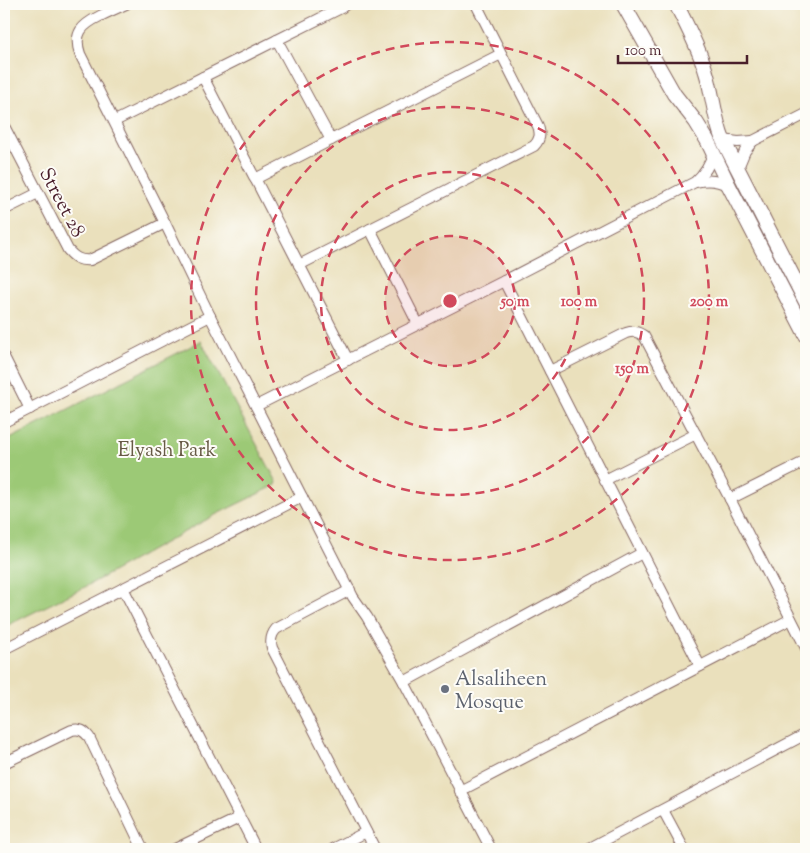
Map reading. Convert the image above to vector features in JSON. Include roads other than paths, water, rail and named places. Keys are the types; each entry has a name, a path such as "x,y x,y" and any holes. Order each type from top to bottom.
{"main road":[{"path":"622,4 674,94 700,128 806,335"},
{"path":"676,4 702,60 723,140 806,302"}],"street":[{"path":"126,4 90,21 82,27 78,35 77,45 80,54 115,121 210,316 350,590 404,682 491,849"},
{"path":"115,121 342,8 346,4"},
{"path":"299,265 534,146 538,142 540,131 538,126 476,4"},
{"path":"277,40 331,140"},
{"path":"256,179 501,54"},
{"path":"203,77 348,360"},
{"path":"723,140 753,141 806,114"},
{"name":"Street 28","path":"4,126 68,250 78,259 90,260 165,223"},
{"path":"738,170 744,152 753,141"},
{"path":"256,406 695,182 707,169 713,153"},
{"path":"695,182 713,180 729,186"},
{"path":"4,210 38,193"},
{"path":"370,229 418,324"},
{"path":"504,281 700,666"},
{"path":"4,422 210,316"},
{"path":"550,371 626,333 632,331 644,336 806,648"},
{"path":"4,357 30,409"},
{"path":"606,480 696,434"},
{"path":"730,499 806,461"},
{"path":"4,648 302,497"},
{"path":"404,682 642,552"},
{"path":"123,588 238,818 256,849"},
{"path":"350,590 276,629 271,643 375,849"},
{"path":"460,791 791,619"},
{"path":"4,763 72,730 82,730 89,737 143,849"},
{"path":"588,849 806,734"},
{"path":"663,810 684,849"},
{"path":"174,849 238,818"},
{"path":"333,849 366,832"}],"place":[{"name":"Alsaliheen Mosque","path":"445,689"}],"park label":[{"name":"Elyash Park","path":"167,449"}]}
